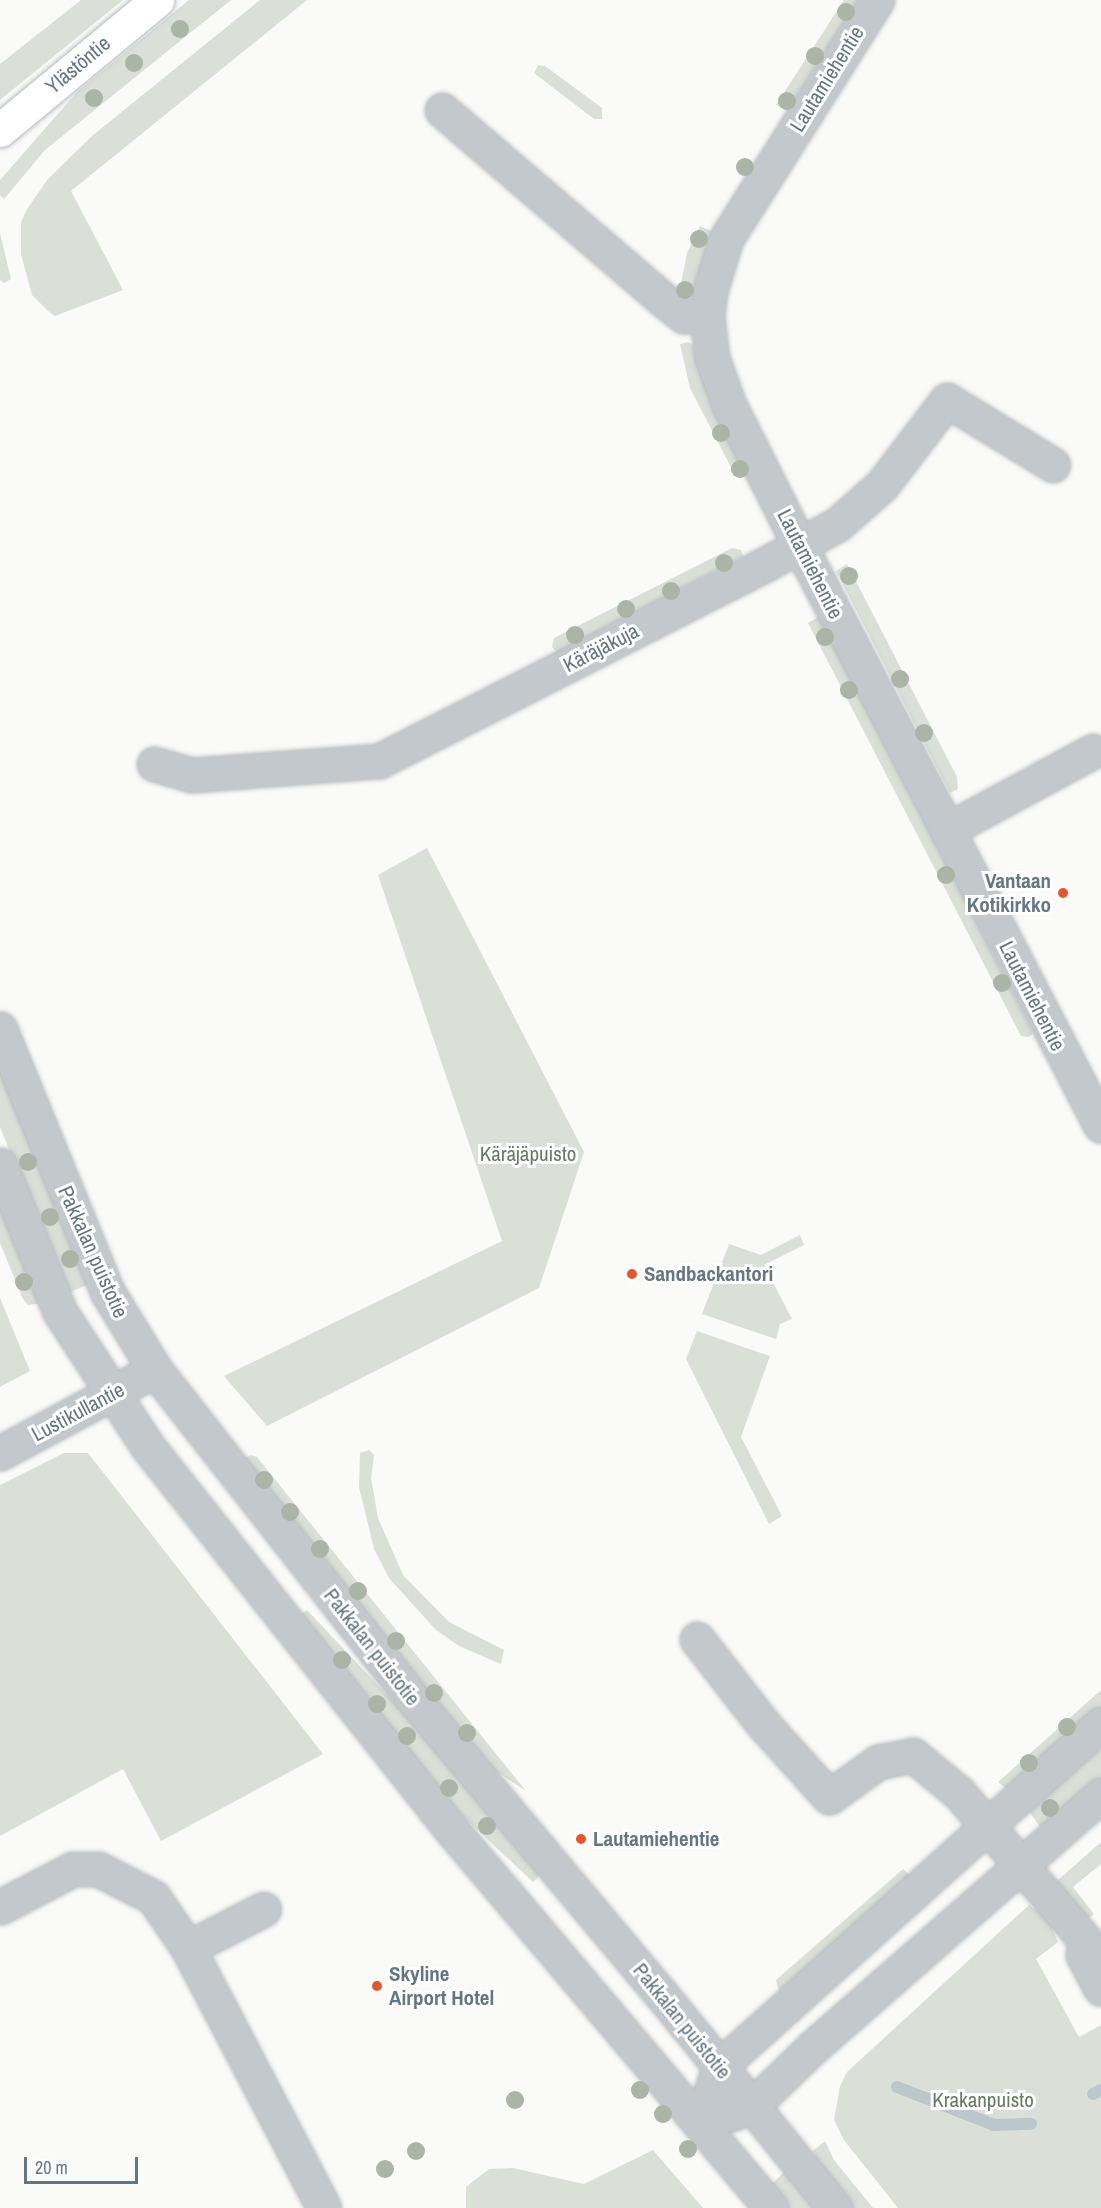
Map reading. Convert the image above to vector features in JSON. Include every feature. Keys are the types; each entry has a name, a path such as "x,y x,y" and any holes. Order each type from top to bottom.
{"main road":[{"name":"Ylästöntie","path":"0,130 157,0"}],"street":[{"name":"Lautamiehentie","path":"877,0 726,238 714,267 707,316 712,358 729,405 800,546 1101,1126"},
{"path":"442,110 666,303 684,316 707,316"},
{"name":"Käräjäkuja","path":"154,764 192,775 379,761 800,546 838,524 882,485 947,400 1053,465"},
{"path":"947,830 1093,751"},
{"name":"Pakkalan puistotie","path":"0,1029 108,1293 154,1370 415,1701 836,2208"},
{"path":"0,1165 60,1312 110,1395 450,1828 771,2208"},
{"name":"Lustikullantie","path":"0,1453 154,1370"},
{"path":"697,1639 764,1725 829,1797 878,1762 913,1755 959,1793 1020,1865 1093,1934 1083,1955 1101,1989"},
{"path":"701,2123 719,2067 1101,1724"},
{"path":"701,2123 751,2107 1101,1795"},
{"path":"0,1907 73,1869 98,1869 153,1897 188,1948 324,2208"},
{"path":"188,1948 264,1909"}],"green space":[{"path":"81,0 123,0 0,100 0,64"},
{"path":"189,0 231,0 45,150 4,199 0,195 0,180 77,92"},
{"path":"260,0 307,0 71,191 123,290 55,316 32,295 21,254 21,222 27,209 48,179 92,136"},
{"path":"844,0 858,0 787,111 776,105"},
{"path":"538,65 545,66 602,108 602,119 594,119 534,73"},
{"path":"700,226 711,231 694,296 679,294 687,253"},
{"path":"0,233 11,279 4,283 0,280"},
{"path":"688,342 693,345 713,409 749,476 736,477 690,388 680,344"},
{"path":"732,548 741,550 743,556 558,653 552,647 554,638"},
{"path":"847,564 957,777 958,789 950,793 836,571"},
{"path":"821,615 1033,1034 1028,1037 1021,1036 808,623"},
{"name":"Käräjäpuisto","path":"427,848 584,1152 539,1288 267,1426 224,1376 502,1241 378,875"},
{"path":"0,1064 87,1285 68,1293 0,1127"},
{"path":"0,1200 42,1303 28,1305 23,1299 0,1243"},
{"path":"800,1235 804,1245 764,1265 792,1319 780,1324 776,1339 702,1314 729,1244 761,1255"},
{"path":"0,1298 30,1371 0,1387"},
{"path":"697,1331 770,1356 741,1437 782,1516 769,1524 686,1359"},
{"path":"369,1450 374,1455 371,1478 378,1518 403,1575 449,1622 504,1650 501,1664 459,1646 436,1630 389,1578 374,1549 359,1487 360,1453"},
{"path":"64,1453 88,1453 323,1754 161,1841 123,1769 0,1836 0,1485"},
{"path":"251,1455 257,1457 526,1791 483,1763 240,1461"},
{"path":"307,1610 419,1729 540,1875 533,1882 453,1807 297,1617"},
{"path":"1101,1690 1101,1711 1010,1792 998,1782"},
{"path":"1101,1747 1101,1780 1043,1831 1029,1811"},
{"path":"1101,1842 1101,1864 1073,1887 1094,1914 1085,1921 1059,1893 1057,1881"},
{"path":"903,1869 911,1876 779,1991 776,1980"},
{"name":"Krakanpuisto","path":"1029,1905 1048,1919 1058,1942 1036,1959 1079,2037 1101,2025 1101,2208 898,2208 844,2140 834,2120 840,2086 847,2072"},
{"path":"825,2141 834,2160 873,2208 853,2208 821,2171 813,2151"},
{"path":"653,2150 703,2208 466,2208 466,2187 489,2169 513,2168 584,2184"},
{"path":"786,2170 817,2208 785,2208 771,2185"}],"waterway":[{"path":"897,2087 994,2125 1031,2124"},
{"path":"1093,2094 1101,2090"}],"place":[{"name":"Vantaan Kotikirkko","path":"1063,893"},
{"name":"Sandbackantori","path":"632,1274"},
{"name":"Lautamiehentie","path":"581,1839"},
{"name":"Skyline Airport Hotel","path":"377,1986"}]}
